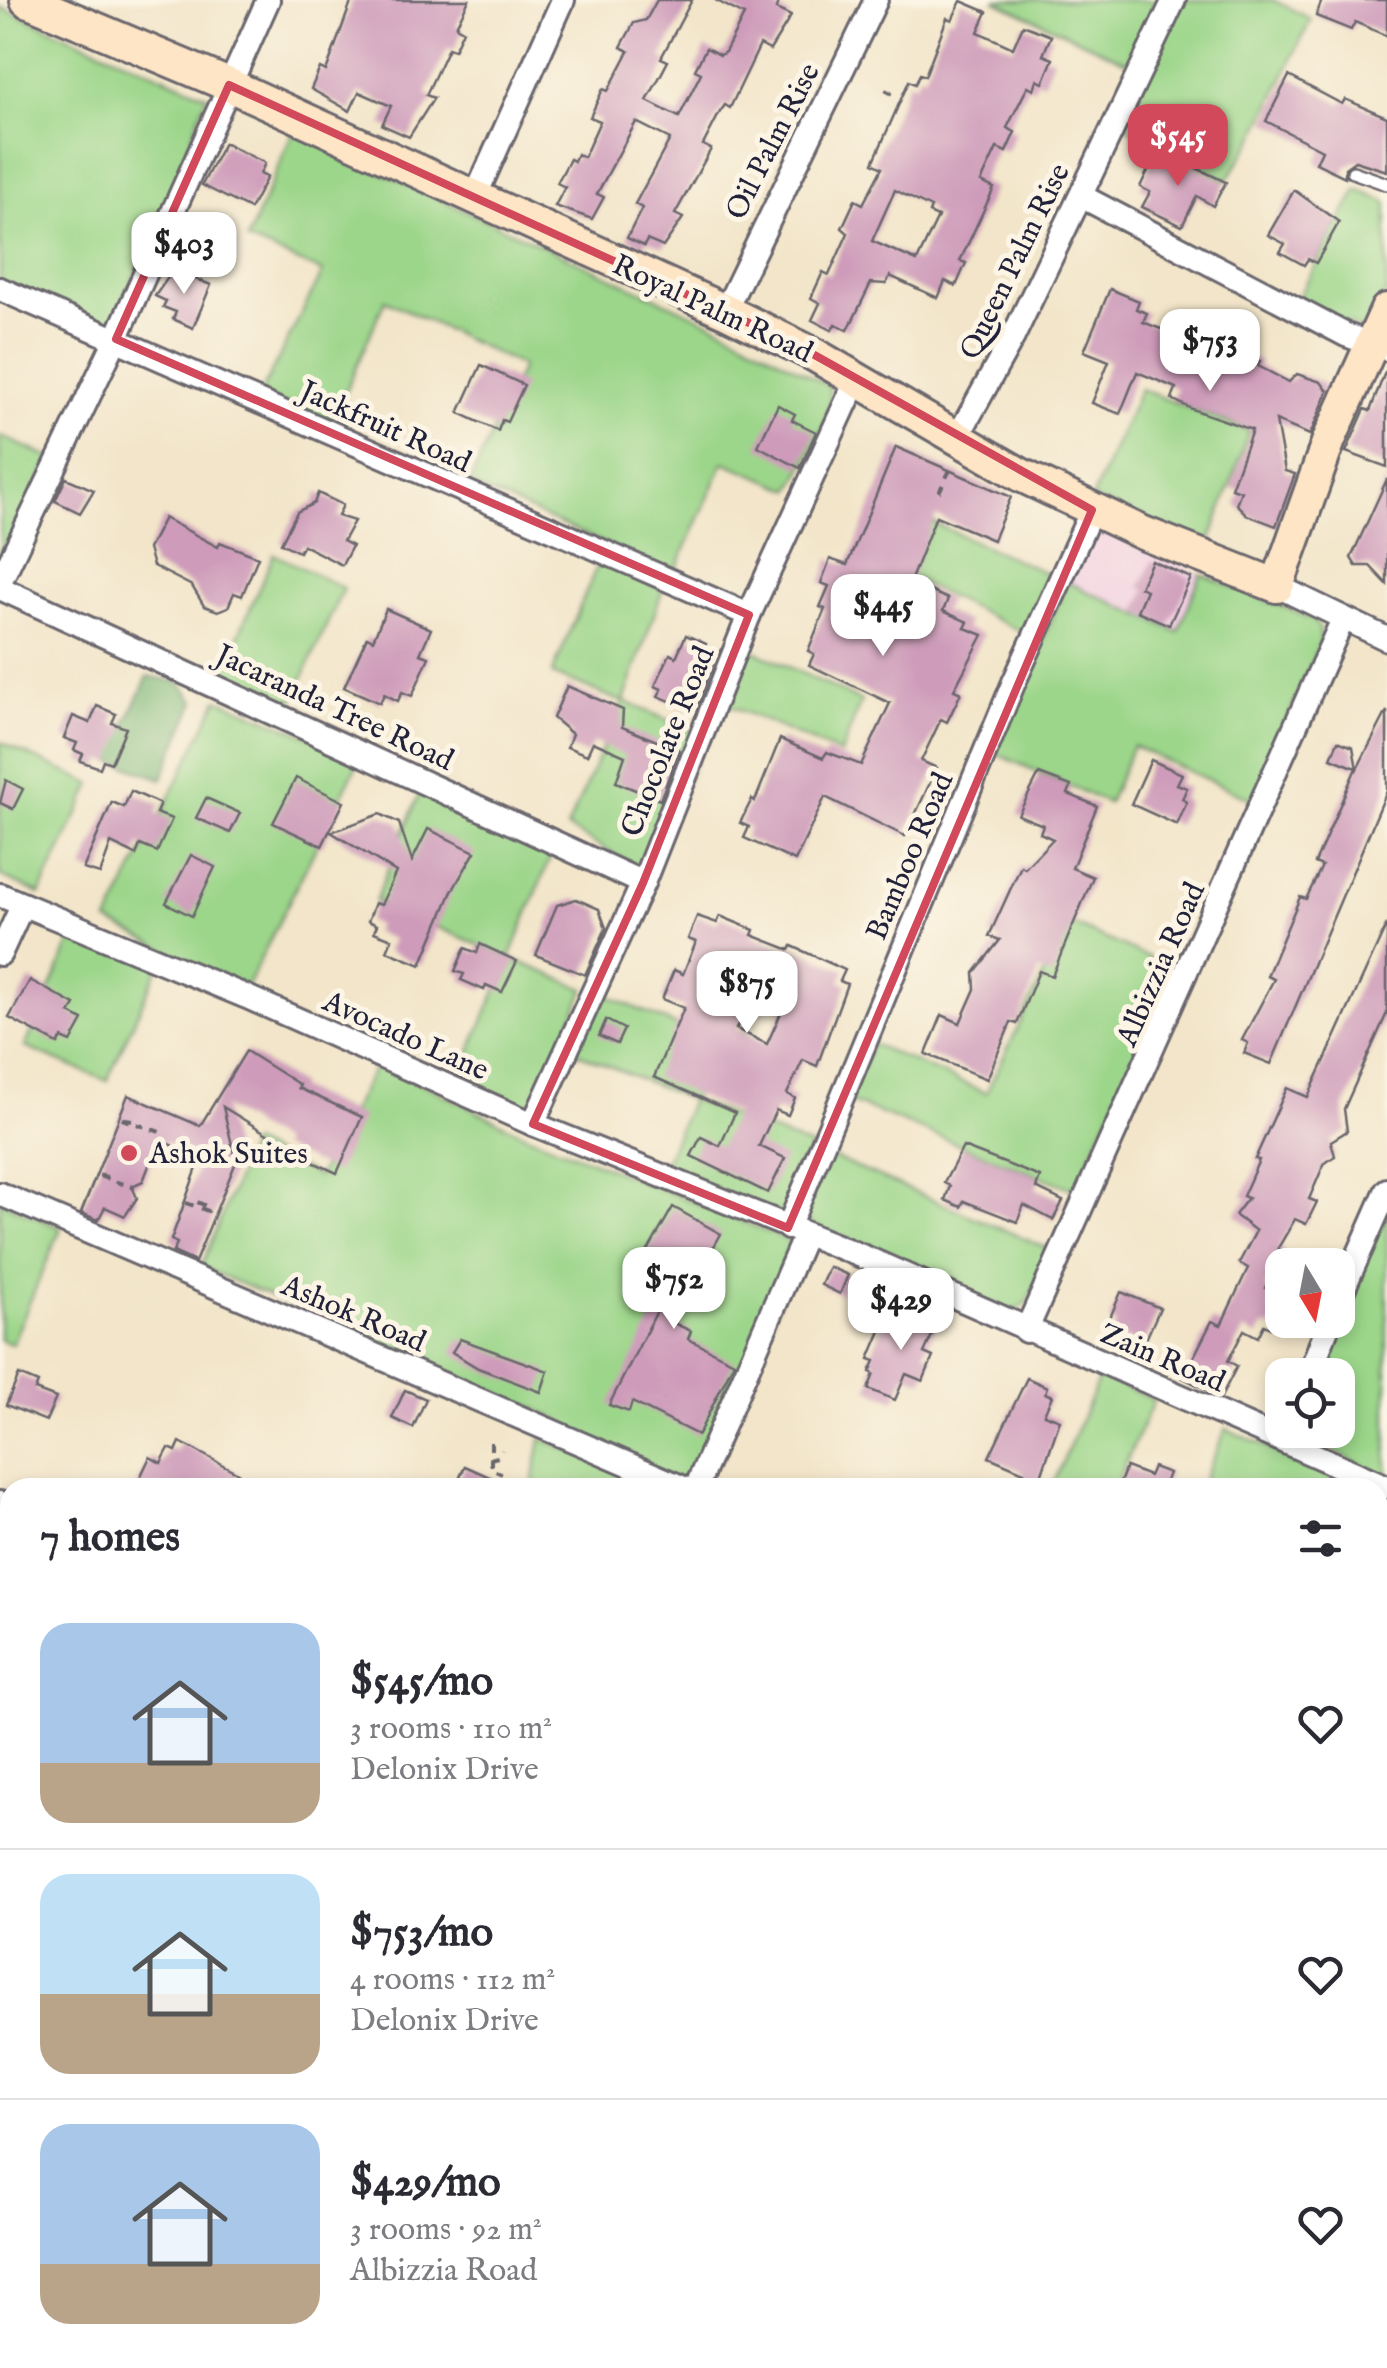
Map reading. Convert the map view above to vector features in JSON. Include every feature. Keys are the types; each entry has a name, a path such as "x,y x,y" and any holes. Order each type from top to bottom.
{"street":[{"name":"Royal Palm Road","path":"28,0 229,86 725,311 1092,510 1276,586 1387,639"},
{"path":"0,585 116,339 268,0"},
{"path":"475,197 564,0"},
{"name":"Oil Palm Rise","path":"725,311 876,0"},
{"name":"Queen Palm Rise","path":"957,438 1013,336 1081,196 1121,102 1174,0"},
{"path":"1081,196 1346,335 1378,346"},
{"name":"Jackfruit Road","path":"0,289 749,615"},
{"path":"1276,586 1378,346 1387,310"},
{"name":"Chocolate Road","path":"533,1124 643,883 749,615 857,380"},
{"name":"Bamboo Road","path":"700,1478 1014,682 1092,510"},
{"name":"Jacaranda Tree Road","path":"0,585 643,883"},
{"name":"Albizzia Road","path":"1026,1331 1343,619"},
{"name":"Avocado Lane","path":"0,895 247,997 533,1124 796,1231"},
{"path":"0,954 22,906"},
{"path":"1355,1262 1387,1190"},
{"name":"Ashok Road","path":"0,1194 661,1478"},
{"name":"Zain Road","path":"796,1231 1026,1331 1265,1427"},
{"name":"Zain Road","path":"1310,1448 1371,1478"}],"lane":[{"path":"1353,172 1387,184"}],"path":[{"path":"885,90 896,96"},
{"path":"132,1120 119,1118 163,1133"},
{"path":"205,1159 226,1153 224,1149 212,1152"},
{"path":"107,1176 96,1175 135,1188"},
{"path":"186,1203 208,1211 209,1207 197,1202"},
{"path":"491,1442 492,1468 502,1474"},
{"path":"490,1459 498,1458 502,1450"}],"highlighted area":[{"path":"229,85 793,343 1092,510 788,1228 533,1124 643,883 749,615 116,339"}],"shaded area":[{"path":"1094,525 1201,574 1178,632 1067,582"}],"green space":[{"path":"994,0 1164,0 1131,64"},
{"path":"1180,0 1273,0 1311,19 1255,137 1227,180 1123,126"},
{"path":"0,7 207,95 170,197 110,328 0,281"},
{"path":"293,132 725,329 829,386 824,426 791,490 724,462 674,574 469,484 522,366 385,300 331,425 260,394 323,272 247,240"},
{"path":"1357,190 1387,202 1387,292 1362,330 1295,303"},
{"path":"1140,389 1249,431 1209,545 1092,498"},
{"path":"0,436 51,458 0,561"},
{"path":"931,522 1055,577 1028,635 909,577"},
{"path":"274,554 343,588 289,709 219,680"},
{"path":"599,561 663,589 624,701 706,737 645,871 567,828 623,702 552,674"},
{"path":"1201,574 1313,619 1320,629 1320,642 1253,800 1133,746 1108,803 995,753 1067,582 1178,632"},
{"path":"747,647 861,701 841,754 719,701"},
{"path":"148,676 180,682 195,701 162,779 109,760"},
{"path":"218,699 361,757 246,988 108,922"},
{"path":"0,742 92,784 40,894 0,876"},
{"path":"423,785 555,846 510,958 375,901"},
{"path":"1069,923 1175,969 1075,1190 848,1101 872,1044 986,1093"},
{"path":"75,932 159,966 107,1081 25,1047"},
{"path":"510,958 585,989 535,1101 517,1106 457,1082"},
{"path":"599,992 716,1043 692,1100 812,1147 787,1209 772,1215 662,1169 691,1100 573,1051"},
{"path":"377,1062 522,1133 800,1245 758,1357 688,1478 666,1478 545,1413 201,1267 251,1143 318,1176"},
{"path":"829,1156 1054,1251 1026,1304 1012,1312 809,1223 804,1213"},
{"path":"0,1201 61,1228 12,1344 0,1340"},
{"path":"1387,1214 1387,1478 1328,1448 1355,1448 1355,1358 1328,1358 1335,1338 1355,1338 1355,1283"},
{"path":"1100,1376 1154,1400 1119,1478 1056,1478"},
{"path":"1226,1429 1338,1478 1204,1478"},
{"path":"541,1439 643,1478 534,1478"}],"building":[{"path":"352,0 469,0 456,26 463,30 454,50 448,48 426,95 434,98 409,137 382,125 391,106 359,92 350,111 311,89 320,68 326,71"},
{"path":"657,0 692,0 661,58 668,61 647,101 679,117 701,73 695,70 706,48 720,55 725,52 744,15 715,0 780,0 776,9 791,16 770,50 760,45 730,108 725,105 720,112 703,145 711,149 675,214 683,218 663,247 647,240 644,246 627,238 642,208 635,204 670,139 636,122 597,194 604,197 592,219 555,206 565,187 557,183 570,159 574,161 577,154 584,157 600,121 590,117 603,89 608,91 629,51 621,47 634,23 646,20"},
{"path":"1322,0 1387,0 1387,36 1355,22 1351,30 1316,16"},
{"path":"961,1 987,12 978,32 1013,48 1023,25 1051,36 1043,55 1053,59 1043,83 1037,80 1034,89 1028,86 1007,128 1015,132 1006,152 997,148 981,182 994,188 960,261 966,263 956,286 945,281 938,298 890,276 886,284 871,283 848,330 835,324 832,330 812,320 820,303 811,298 823,272 829,275 848,233 842,228 855,200 863,204 882,168 873,163 909,81 915,84 920,74 925,76 947,18 952,20","holes":["895,190 931,208 929,213 938,217 917,261 872,241"]},
{"path":"1289,76 1342,104 1345,99 1387,117 1387,171 1355,161 1345,168 1345,177 1316,163 1322,150 1266,121"},
{"path":"224,143 265,163 260,174 267,177 250,209 202,185"},
{"path":"1165,153 1226,182 1213,206 1197,196 1182,226 1142,207 1150,192 1140,187 1152,162 1159,165"},
{"path":"1294,190 1339,222 1316,263 1308,259 1304,265 1280,252 1285,244 1268,235"},
{"path":"173,270 211,285 193,328 173,319 176,312 163,307 166,301 155,296"},
{"path":"1110,289 1139,301 1136,309 1147,313 1143,322 1176,335 1179,328 1260,361 1258,366 1289,382 1297,374 1321,382 1328,391 1310,435 1276,421 1285,471 1295,474 1276,526 1247,515 1236,504 1241,491 1231,488 1252,430 1172,399 1176,388 1137,372 1120,414 1092,403 1109,361 1084,351"},
{"path":"481,365 524,385 507,422 502,420 498,431 459,413"},
{"path":"1385,372 1387,467 1346,452 1365,409 1370,411"},
{"path":"778,405 795,414 792,420 816,432 800,468 758,446"},
{"path":"896,447 1011,497 993,540 936,516 910,582 948,599 943,611 968,622 965,628 983,635 954,690 961,693 947,722 941,719 921,761 937,768 905,836 825,797 795,861 744,838 749,827 740,823 752,799 755,801 780,739 823,758 827,752 861,765 890,703 809,665 814,654 808,651 825,609 820,607 829,586 821,583 830,559 847,565"},
{"path":"66,478 94,490 80,513 55,501"},
{"path":"1387,479 1387,584 1370,566 1356,566 1351,558"},
{"path":"318,493 343,505 338,516 354,521 343,541 352,546 342,565 303,545 299,552 281,543 297,512 314,503"},
{"path":"164,518 218,547 220,542 258,557 242,596 234,593 228,607 218,611 204,606 192,586 153,566 148,549"},
{"path":"1152,561 1191,578 1169,625 1137,611 1146,590 1140,587"},
{"path":"386,609 431,629 420,654 429,657 412,696 402,692 398,701 384,694 380,703 344,687 367,637 373,640"},
{"path":"686,635 706,644 702,653 711,657 709,662 713,664 698,703 693,701 689,709 658,696 662,689 655,686 670,654 676,657"},
{"path":"567,686 623,710 622,727 679,750 660,800 616,782 625,756 593,742 587,755 567,747 572,734 553,718"},
{"path":"97,706 116,714 112,723 126,728 111,763 103,760 100,768 80,761 83,754 74,750 77,743 64,738 73,716 90,723"},
{"path":"1387,711 1387,791 1271,1064 1244,1053 1248,1043 1242,1040 1274,979 1267,976 1300,897 1306,899 1322,866 1315,863 1356,768 1331,758 1338,741 1353,747 1357,769"},
{"path":"1151,760 1182,774 1177,784 1187,788 1182,799 1187,802 1177,825 1131,804"},
{"path":"1039,774 1071,786 1068,794 1097,806 1072,868 1093,877 1052,976 1039,971 1017,1024 1011,1022 987,1079 926,1054 942,1015 960,1023 975,989 974,973 1000,940 989,936 1021,866 1025,868 1053,839 1040,833 1043,825 1018,815"},
{"path":"296,778 344,802 322,846 273,823"},
{"path":"6,780 23,789 13,809 0,803"},
{"path":"131,791 160,804 156,813 172,819 157,852 140,845 136,855 111,843 100,874 83,869 112,802 124,807"},
{"path":"206,798 240,813 230,833 196,818"},
{"path":"380,814 399,823 412,861 428,829 475,852 452,891 421,965 387,951 392,939 374,932 377,925 368,921 375,903 381,905 396,872 331,832"},
{"path":"191,855 215,867 192,916 166,903"},
{"path":"576,899 599,909 606,928 585,975 536,955 557,905"},
{"path":"697,916 717,923 720,916 754,930 752,935 790,950 792,946 845,970 840,981 847,984 817,1066 803,1060 787,1094 795,1098 788,1115 776,1110 759,1146 785,1158 768,1193 691,1156 701,1137 720,1146 735,1113 654,1077 684,1008 662,999 674,970 683,974 696,942 688,939","holes":["756,983 788,997 767,1044 736,1029"]},
{"path":"1387,924 1387,1013 1344,1109 1347,1131 1331,1141 1335,1156 1324,1164 1309,1199 1317,1202 1306,1224 1295,1219 1278,1248 1265,1248 1265,1326 1258,1337 1244,1330 1228,1361 1237,1366 1221,1397 1183,1378 1212,1321 1221,1325 1248,1268 1239,1263 1256,1231 1235,1215 1248,1198 1243,1196 1259,1160 1255,1159 1287,1088 1308,1097"},
{"path":"480,944 517,961 502,992 486,985 484,990 461,980 464,974 455,971 465,948 477,953"},
{"path":"30,980 75,1005 70,1013 83,1020 71,1042 62,1038 58,1044 9,1018"},
{"path":"606,1020 624,1029 617,1044 599,1036"},
{"path":"246,1051 300,1085 298,1088 362,1117 337,1173 280,1147 282,1143 223,1107 236,1162 195,1262 173,1252 177,1243 171,1240 201,1157 164,1142 161,1149 156,1148 143,1181 132,1186 137,1198 125,1216 105,1207 98,1220 81,1213 128,1095 200,1126"},
{"path":"963,1147 1040,1177 1036,1188 1063,1201 1053,1220 1024,1205 1017,1222 964,1201 961,1207 945,1200 950,1186 944,1183"},
{"path":"673,1207 721,1234 671,1322 691,1331 688,1339 734,1362 698,1435 632,1402 629,1412 609,1405 662,1301 640,1290 643,1283 633,1277"},
{"path":"829,1267 848,1275 840,1294 821,1285"},
{"path":"1121,1292 1160,1308 1143,1346 1112,1333 1116,1324 1109,1320"},
{"path":"889,1312 916,1322 919,1314 938,1322 924,1353 933,1357 923,1381 906,1374 895,1400 868,1389 875,1361 869,1359"},
{"path":"460,1339 548,1371 541,1392 478,1368 452,1352"},
{"path":"19,1375 38,1383 35,1390 56,1398 46,1421 6,1405"},
{"path":"1027,1378 1047,1387 1045,1393 1052,1396 1044,1414 1060,1420 1040,1478 1023,1478 1024,1472 989,1457"},
{"path":"405,1390 426,1399 413,1428 392,1418"},
{"path":"180,1442 238,1473 236,1478 140,1478 150,1457 161,1463 169,1448 176,1451"},
{"path":"465,1466 492,1478 460,1478"},
{"path":"1126,1467 1149,1476 1153,1467 1169,1473 1167,1478 1122,1478"}],"place":[{"name":"Ashok Suites","path":"129,1153"}]}
